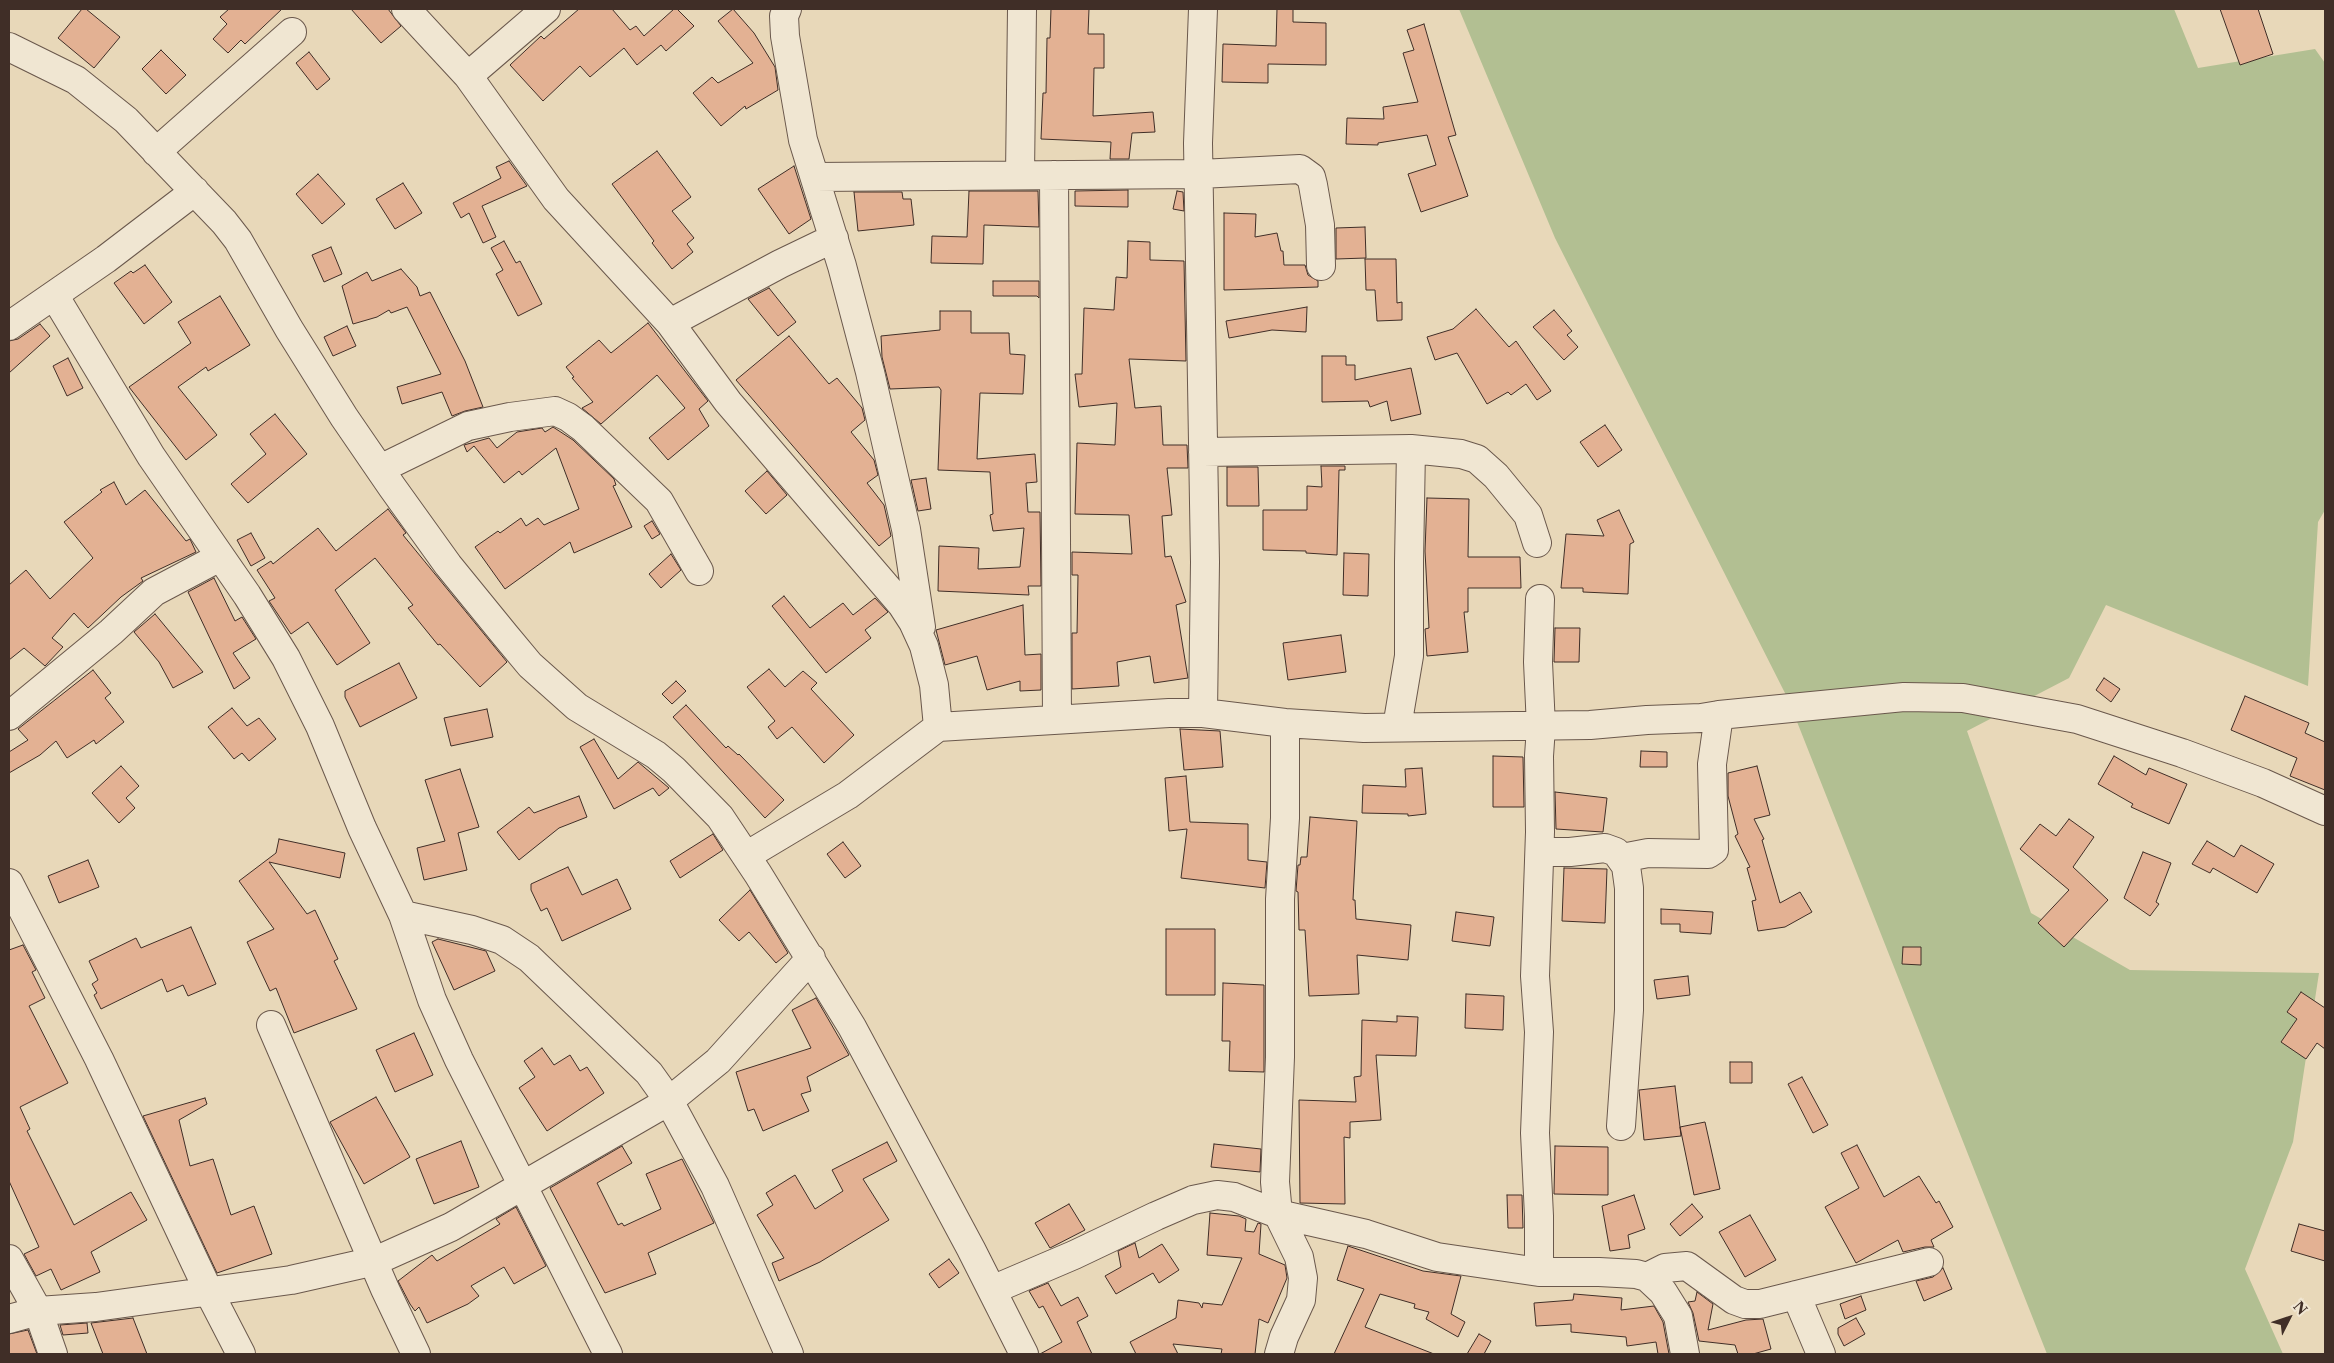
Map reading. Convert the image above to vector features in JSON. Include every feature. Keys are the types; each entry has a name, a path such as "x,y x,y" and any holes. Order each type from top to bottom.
{"street":[{"path":"406,9 468,76 556,199 670,323 728,402 902,605 914,622 924,646"},
{"path":"468,76 546,9"},
{"path":"787,9 784,16 785,36 804,140 834,238 870,372 906,529 924,646 934,685 938,727"},
{"path":"1020,175 1022,9"},
{"path":"1203,9 1198,143 1205,562 1203,714"},
{"path":"156,152 292,32"},
{"path":"9,47 76,80 126,120 224,222 238,240 289,329 380,470 448,565 530,665 577,707 638,743 674,770 720,817 811,958 852,1027 1024,1354"},
{"path":"815,177 1200,174 1300,170 1306,172 1311,177 1314,185 1320,225 1321,266"},
{"path":"1054,175 1057,719"},
{"path":"9,326 106,259 195,192"},
{"path":"670,323 780,264 834,238"},
{"path":"54,295 151,456 286,658 320,726 362,828 403,915 432,1000 455,1052 608,1354"},
{"path":"380,470 468,426 510,417 555,411 584,428 653,494 671,520 699,572"},
{"path":"1203,452 1411,449 1461,454 1477,459 1496,476 1528,515 1537,543"},
{"path":"1397,727 1410,656 1411,449"},
{"path":"9,716 111,632 154,592 220,557"},
{"path":"1539,1272 1540,1216 1535,1133 1539,1032 1535,976 1540,852 1539,756 1541,726 1538,662 1540,599"},
{"path":"746,856 848,795 938,727 1057,719 1203,714 1285,723 1364,728 1590,726 1701,718 1904,697 1963,698 2077,720 2182,753 2263,783 2325,811"},
{"path":"1622,858 1648,853 1708,854 1714,850 1712,764 1718,715"},
{"path":"1279,1354 1301,1300 1303,1278 1299,1257 1278,1214 1275,1182 1280,1057 1280,899 1285,818 1285,723"},
{"path":"1540,852 1560,853 1605,848 1616,852 1626,866 1629,888 1630,948 1628,1040 1621,1126"},
{"path":"9,883 99,1059 209,1292 241,1354"},
{"path":"403,915 472,930 502,940 530,958 649,1073 669,1101 715,1186 789,1354"},
{"path":"9,1319 38,1311 96,1307 291,1280 375,1261 451,1227 669,1101 718,1061 811,958"},
{"path":"272,1025 375,1261 385,1289 416,1354"},
{"path":"992,1290 1193,1200 1217,1195 1234,1197 1278,1214 1366,1234 1437,1257 1539,1272 1599,1272 1636,1274 1647,1277 1663,1292 1678,1316 1685,1354"},
{"path":"9,1258 38,1311 53,1354"},
{"path":"1647,1277 1665,1268 1687,1266 1723,1293 1745,1304 1760,1304 1929,1262"},
{"path":"1796,1295 1821,1354"}],"green space":[{"path":"1459,9 2174,9 2198,68 2315,49 2325,63 2325,510 2318,522 2308,686 2106,605 2069,678 1967,731 2031,913 2130,970 2319,973 2293,1142 2245,1269 2283,1354 2047,1354 1788,699 1555,238"}],"building":[{"path":"82,9 86,9 120,37 94,68 58,38"},
{"path":"229,9 282,9 245,44 241,40 228,53 213,39 227,24 220,17"},
{"path":"351,9 388,9 401,26 381,43"},
{"path":"579,9 612,9 630,30 636,26 644,36 674,9 677,9 694,26 666,51 661,45 637,65 624,48 590,77 580,66 543,101 510,65 541,36 544,39"},
{"path":"733,9 754,33 775,67 778,90 746,109 745,106 721,126 693,93 712,77 718,83 753,63 718,21"},
{"path":"1051,9 1089,9 1088,34 1104,34 1104,68 1094,68 1093,116 1153,112 1155,132 1132,133 1129,159 1110,159 1111,142 1041,139 1043,93 1046,93 1047,38 1050,38"},
{"path":"1277,9 1293,9 1293,22 1326,23 1326,65 1268,64 1268,83 1222,82 1223,44 1276,46"},
{"path":"2220,9 2258,9 2273,54 2240,65"},
{"path":"1424,24 1456,135 1448,137 1468,196 1421,212 1408,174 1436,165 1427,135 1378,143 1378,145 1346,144 1347,118 1384,119 1383,107 1418,102 1403,53 1414,50 1407,30"},
{"path":"161,50 186,75 166,94 142,69"},
{"path":"309,52 330,79 317,90 296,63"},
{"path":"657,151 691,197 672,211 694,238 687,244 693,252 672,269 612,184"},
{"path":"509,161 527,186 482,206 496,237 483,243 469,213 461,218 453,203 501,178 496,167"},
{"path":"794,166 811,219 789,234 758,189"},
{"path":"318,174 345,204 322,224 296,194"},
{"path":"403,183 422,213 395,229 376,199"},
{"path":"1128,190 1128,207 1075,206 1075,191"},
{"path":"969,191 1038,191 1039,227 984,225 983,264 931,263 932,236 967,237"},
{"path":"1177,191 1183,192 1184,211 1173,209"},
{"path":"854,192 902,192 903,199 911,199 914,225 858,231"},
{"path":"1224,213 1256,214 1255,237 1277,233 1281,251 1283,251 1284,265 1305,265 1308,275 1318,281 1318,287 1224,290"},
{"path":"1365,227 1366,258 1336,259 1336,228"},
{"path":"504,241 516,263 520,261 542,304 518,316 496,274 503,270 491,248"},
{"path":"1128,241 1150,242 1150,260 1184,261 1186,361 1129,359 1135,408 1161,406 1163,445 1187,445 1188,468 1167,468 1172,515 1162,516 1165,557 1171,556 1186,602 1176,605 1188,678 1154,683 1150,656 1117,662 1119,686 1072,689 1072,633 1077,633 1078,575 1072,575 1072,552 1132,554 1129,515 1075,514 1077,443 1115,445 1117,403 1079,407 1075,374 1082,374 1084,308 1114,310 1116,277 1127,278"},
{"path":"331,247 342,274 324,282 312,255"},
{"path":"1365,259 1396,259 1397,303 1402,302 1402,320 1377,321 1375,290 1366,290"},
{"path":"145,265 172,302 144,324 114,283 131,271 133,273"},
{"path":"401,269 417,287 420,296 430,292 465,361 483,407 452,416 442,392 402,404 397,387 441,374 407,307 391,313 389,310 377,317 353,324 342,286 367,272 372,281"},
{"path":"993,281 1039,281 1039,298 1037,296 993,296"},
{"path":"769,288 796,322 778,336 748,299"},
{"path":"220,296 250,345 208,371 206,367 178,387 217,435 186,460 129,387 191,343 178,322"},
{"path":"1307,307 1306,332 1272,330 1229,338 1226,321"},
{"path":"1476,309 1509,347 1516,341 1551,391 1537,400 1526,384 1511,395 1508,392 1487,404 1457,353 1435,360 1427,337 1453,329"},
{"path":"1554,310 1572,331 1567,335 1578,347 1564,360 1533,327"},
{"path":"940,311 971,311 971,333 1009,333 1010,354 1025,355 1023,394 980,393 977,459 1035,454 1037,482 1026,483 1028,512 1040,512 1041,586 1028,586 1029,595 938,591 939,546 979,548 978,569 1020,567 1024,528 993,531 990,515 993,514 990,472 938,470 941,390 939,387 890,389 882,357 881,336 940,330"},
{"path":"648,323 708,401 699,409 709,426 668,460 649,438 685,408 657,375 601,424 582,408 593,402 572,378 574,377 566,367 599,340 611,353"},
{"path":"40,324 50,336 9,373 9,341 18,339"},
{"path":"347,326 356,346 333,356 324,337"},
{"path":"789,336 829,384 837,378 862,408 865,420 851,432 874,460 878,475 867,483 884,505 891,536 879,546 736,380"},
{"path":"1322,356 1346,356 1346,365 1355,365 1355,380 1411,368 1421,414 1391,421 1387,401 1370,407 1368,401 1322,402"},
{"path":"68,358 83,388 67,396 53,366"},
{"path":"275,414 307,454 248,503 231,484 266,454 250,434"},
{"path":"1605,425 1622,450 1598,467 1580,442"},
{"path":"553,427 573,440 614,479 616,485 613,486 632,527 574,553 570,542 505,589 475,547 521,518 526,526 538,518 544,525 579,509 556,448 522,475 519,471 504,483 474,446 467,452 464,445 489,438 497,448 517,432 542,428 545,432"},
{"path":"1321,466 1345,466 1345,470 1339,470 1337,555 1306,553 1306,551 1263,550 1263,510 1307,510 1307,486 1322,487"},
{"path":"1227,467 1258,467 1259,506 1227,506"},
{"path":"767,471 787,495 766,514 745,491"},
{"path":"926,478 931,509 918,511 911,480"},
{"path":"114,482 126,505 145,490 186,541 190,539 196,552 141,578 143,581 121,597 88,628 74,613 52,638 63,647 45,666 24,648 9,660 9,585 26,570 50,599 93,558 64,522 102,492 100,490"},
{"path":"1427,498 1469,499 1468,557 1520,557 1521,588 1468,588 1468,612 1464,612 1468,652 1427,656 1425,629 1429,628 1425,551"},
{"path":"388,509 406,533 403,535 507,662 480,687 440,644 438,645 408,608 413,605 375,558 335,590 370,643 337,665 308,622 291,634 269,601 275,598 257,570 271,561 273,564 318,528 336,551"},
{"path":"1619,510 1634,542 1630,544 1628,594 1583,592 1583,588 1561,588 1566,534 1604,536 1597,520"},
{"path":"652,521 660,534 652,539 644,526"},
{"path":"251,533 265,558 251,566 237,540"},
{"path":"1344,553 1369,554 1368,596 1343,595"},
{"path":"671,554 681,570 661,588 649,574"},
{"path":"214,578 235,621 242,617 256,639 233,653 250,678 234,689 188,592"},
{"path":"784,596 810,628 843,603 853,615 875,598 888,612 865,630 871,638 826,673 772,606"},
{"path":"1023,605 1025,655 1041,654 1041,690 1020,691 1020,681 987,690 977,656 945,665 936,630"},
{"path":"155,614 203,672 173,688 159,662 134,632"},
{"path":"1555,628 1580,628 1579,662 1554,662"},
{"path":"1341,635 1346,672 1288,680 1283,643"},
{"path":"399,663 417,698 360,727 345,697 345,691"},
{"path":"769,669 785,687 803,671 817,683 811,689 854,735 824,763 792,727 777,739 768,727 775,721 747,687"},
{"path":"93,670 111,693 105,698 124,722 96,744 94,740 67,758 56,741 40,755 9,773 9,752 28,740 18,729"},
{"path":"2104,678 2120,689 2111,702 2096,690"},
{"path":"676,681 686,691 672,704 662,694"},
{"path":"2245,696 2309,723 2305,733 2325,742 2325,790 2290,776 2297,758 2231,730"},
{"path":"686,705 726,748 728,746 739,754 784,800 765,818 673,717"},
{"path":"232,708 247,726 259,718 276,739 249,761 242,753 234,759 208,727"},
{"path":"487,709 493,737 451,746 444,718"},
{"path":"1180,729 1220,731 1223,767 1184,770"},
{"path":"594,739 618,779 638,762 669,788 659,796 653,788 614,809 580,747"},
{"path":"1641,751 1667,752 1667,767 1640,767"},
{"path":"1493,756 1523,757 1524,807 1493,807"},
{"path":"2114,756 2146,775 2149,768 2187,784 2169,824 2131,807 2133,804 2098,784"},
{"path":"121,766 139,786 126,798 135,808 119,823 92,793"},
{"path":"1757,766 1770,815 1754,819 1764,839 1762,840 1780,903 1800,892 1812,912 1785,927 1758,931 1752,901 1756,900 1747,868 1750,867 1735,836 1738,834 1728,796 1728,773"},
{"path":"1422,768 1426,814 1408,816 1408,814 1362,813 1363,785 1406,787 1405,769"},
{"path":"460,769 479,827 458,833 467,870 424,880 417,848 445,841 425,780"},
{"path":"1186,776 1190,822 1248,824 1248,860 1267,862 1265,888 1181,878 1187,829 1169,831 1165,778"},
{"path":"1555,792 1607,798 1603,832 1556,829"},
{"path":"579,796 587,817 559,828 519,860 497,832 529,807 534,813"},
{"path":"1310,817 1357,821 1353,900 1355,900 1356,919 1411,925 1408,960 1357,955 1359,994 1309,996 1305,930 1299,930 1298,892 1296,891 1298,865 1300,865 1301,857 1307,857"},
{"path":"2069,819 2094,837 2073,867 2108,900 2064,947 2038,923 2069,890 2020,849 2040,824 2056,836"},
{"path":"713,834 723,850 680,878 670,861"},
{"path":"279,839 345,853 340,878 269,862 307,914 315,910 338,959 334,961 357,1009 294,1033 276,988 270,991 247,942 274,929 239,881 276,853"},
{"path":"2207,841 2234,857 2241,845 2274,864 2257,893 2213,868 2210,873 2192,864"},
{"path":"843,842 861,866 845,878 827,854"},
{"path":"2143,852 2171,863 2156,902 2159,904 2150,916 2124,898"},
{"path":"88,860 99,887 59,903 48,876"},
{"path":"568,867 582,895 617,879 631,909 562,941 547,908 541,911 531,890 531,884"},
{"path":"1564,868 1607,869 1605,923 1562,921"},
{"path":"750,890 788,953 776,963 749,932 739,941 719,920"},
{"path":"1661,909 1713,912 1711,934 1680,932 1680,924 1661,924"},
{"path":"1456,912 1494,917 1490,946 1452,941"},
{"path":"191,927 216,984 188,996 183,985 167,992 162,979 101,1009 94,995 97,993 92,984 98,980 89,961 136,938 141,948"},
{"path":"1166,929 1215,929 1215,995 1166,995"},
{"path":"438,939 486,951 495,971 454,990 432,942"},
{"path":"23,945 36,970 32,972 45,998 29,1006 68,1083 20,1107 30,1129 27,1131 74,1225 131,1192 147,1220 91,1252 100,1272 61,1290 51,1269 36,1276 24,1254 39,1247 9,1181 9,950"},
{"path":"1903,947 1921,947 1921,965 1902,964"},
{"path":"1688,976 1690,995 1657,999 1654,980"},
{"path":"1223,983 1264,985 1264,1072 1229,1071 1230,1041 1222,1041"},
{"path":"2301,992 2325,1008 2325,1049 2317,1043 2306,1059 2281,1042 2297,1019 2287,1012"},
{"path":"1466,994 1504,996 1503,1030 1465,1028"},
{"path":"816,998 849,1055 807,1077 811,1091 801,1094 809,1111 763,1131 754,1109 748,1111 736,1072 811,1048 792,1010"},
{"path":"1397,1016 1418,1017 1416,1056 1376,1055 1381,1120 1350,1122 1350,1138 1344,1137 1345,1204 1300,1203 1299,1100 1356,1102 1354,1077 1361,1076 1362,1020 1397,1022"},
{"path":"414,1033 433,1075 395,1092 376,1050"},
{"path":"542,1048 554,1065 570,1055 580,1071 587,1067 604,1093 547,1131 519,1088 535,1077 524,1061"},
{"path":"1730,1062 1752,1062 1752,1083 1730,1083"},
{"path":"1802,1077 1828,1125 1813,1133 1788,1084"},
{"path":"1675,1086 1681,1136 1644,1140 1639,1090"},
{"path":"376,1097 410,1157 364,1184 330,1122"},
{"path":"205,1098 207,1104 179,1120 190,1166 213,1159 231,1215 254,1206 272,1254 217,1273 143,1116"},
{"path":"1705,1122 1720,1189 1694,1195 1680,1127"},
{"path":"461,1141 479,1187 434,1204 416,1159"},
{"path":"887,1142 897,1161 863,1179 889,1220 820,1262 779,1281 772,1263 784,1258 757,1215 773,1205 766,1193 795,1175 815,1209 843,1191 832,1170"},
{"path":"1214,1144 1261,1149 1260,1172 1211,1167"},
{"path":"1857,1145 1884,1197 1919,1176 1936,1203 1939,1201 1953,1227 1931,1240 1934,1247 1903,1252 1898,1240 1856,1263 1825,1207 1859,1188 1841,1153"},
{"path":"622,1146 632,1163 597,1183 618,1225 622,1223 624,1226 661,1209 646,1174 682,1159 714,1223 648,1253 656,1274 605,1293 550,1188"},
{"path":"1555,1146 1608,1147 1608,1195 1554,1194"},
{"path":"1507,1195 1522,1195 1523,1228 1508,1228"},
{"path":"1634,1195 1645,1229 1628,1235 1630,1248 1610,1251 1602,1206"},
{"path":"1069,1204 1085,1230 1050,1248 1035,1223"},
{"path":"1692,1204 1703,1217 1680,1236 1670,1224"},
{"path":"516,1207 546,1266 514,1284 504,1267 471,1286 479,1296 468,1304 427,1323 419,1307 415,1311 410,1304 398,1281 432,1255 437,1261 500,1224 496,1219"},
{"path":"1210,1213 1239,1216 1246,1219 1245,1231 1254,1232 1258,1223 1261,1224 1259,1254 1285,1265 1287,1278 1268,1323 1259,1319 1255,1354 1221,1354 1222,1349 1173,1344 1178,1354 1136,1354 1130,1342 1176,1318 1178,1300 1199,1303 1202,1308 1203,1303 1222,1305 1242,1258 1207,1255"},
{"path":"1750,1215 1776,1260 1745,1277 1719,1232"},
{"path":"2299,1224 2325,1231 2325,1261 2291,1251"},
{"path":"1135,1243 1139,1258 1162,1244 1179,1270 1159,1283 1153,1273 1116,1294 1105,1276 1121,1267 1118,1251"},
{"path":"1348,1246 1423,1271 1461,1276 1451,1314 1465,1322 1458,1337 1426,1319 1429,1312 1414,1308 1415,1304 1380,1294 1365,1327 1434,1354 1334,1354 1364,1289 1337,1280"},
{"path":"949,1259 959,1273 939,1288 929,1274"},
{"path":"1943,1268 1952,1289 1924,1301 1916,1281 1933,1277"},
{"path":"1048,1283 1061,1306 1078,1297 1088,1316 1077,1322 1092,1354 1040,1354 1062,1342 1043,1306 1039,1308 1029,1291"},
{"path":"1697,1292 1713,1304 1708,1330 1746,1320 1763,1319 1771,1349 1753,1354 1738,1354 1735,1345 1699,1341 1693,1313 1688,1302 1695,1301"},
{"path":"1574,1294 1622,1298 1621,1310 1654,1306 1663,1322 1669,1354 1658,1354 1656,1342 1627,1346 1626,1337 1571,1332 1571,1324 1536,1326 1534,1303 1573,1300"},
{"path":"1861,1296 1866,1310 1845,1319 1840,1304"},
{"path":"133,1318 147,1354 103,1354 91,1323"},
{"path":"1856,1318 1865,1334 1844,1346 1838,1334 1838,1328"},
{"path":"87,1323 88,1333 63,1335 60,1325"},
{"path":"28,1330 37,1354 9,1354 9,1334"},
{"path":"1479,1334 1491,1341 1484,1354 1467,1354"}]}
